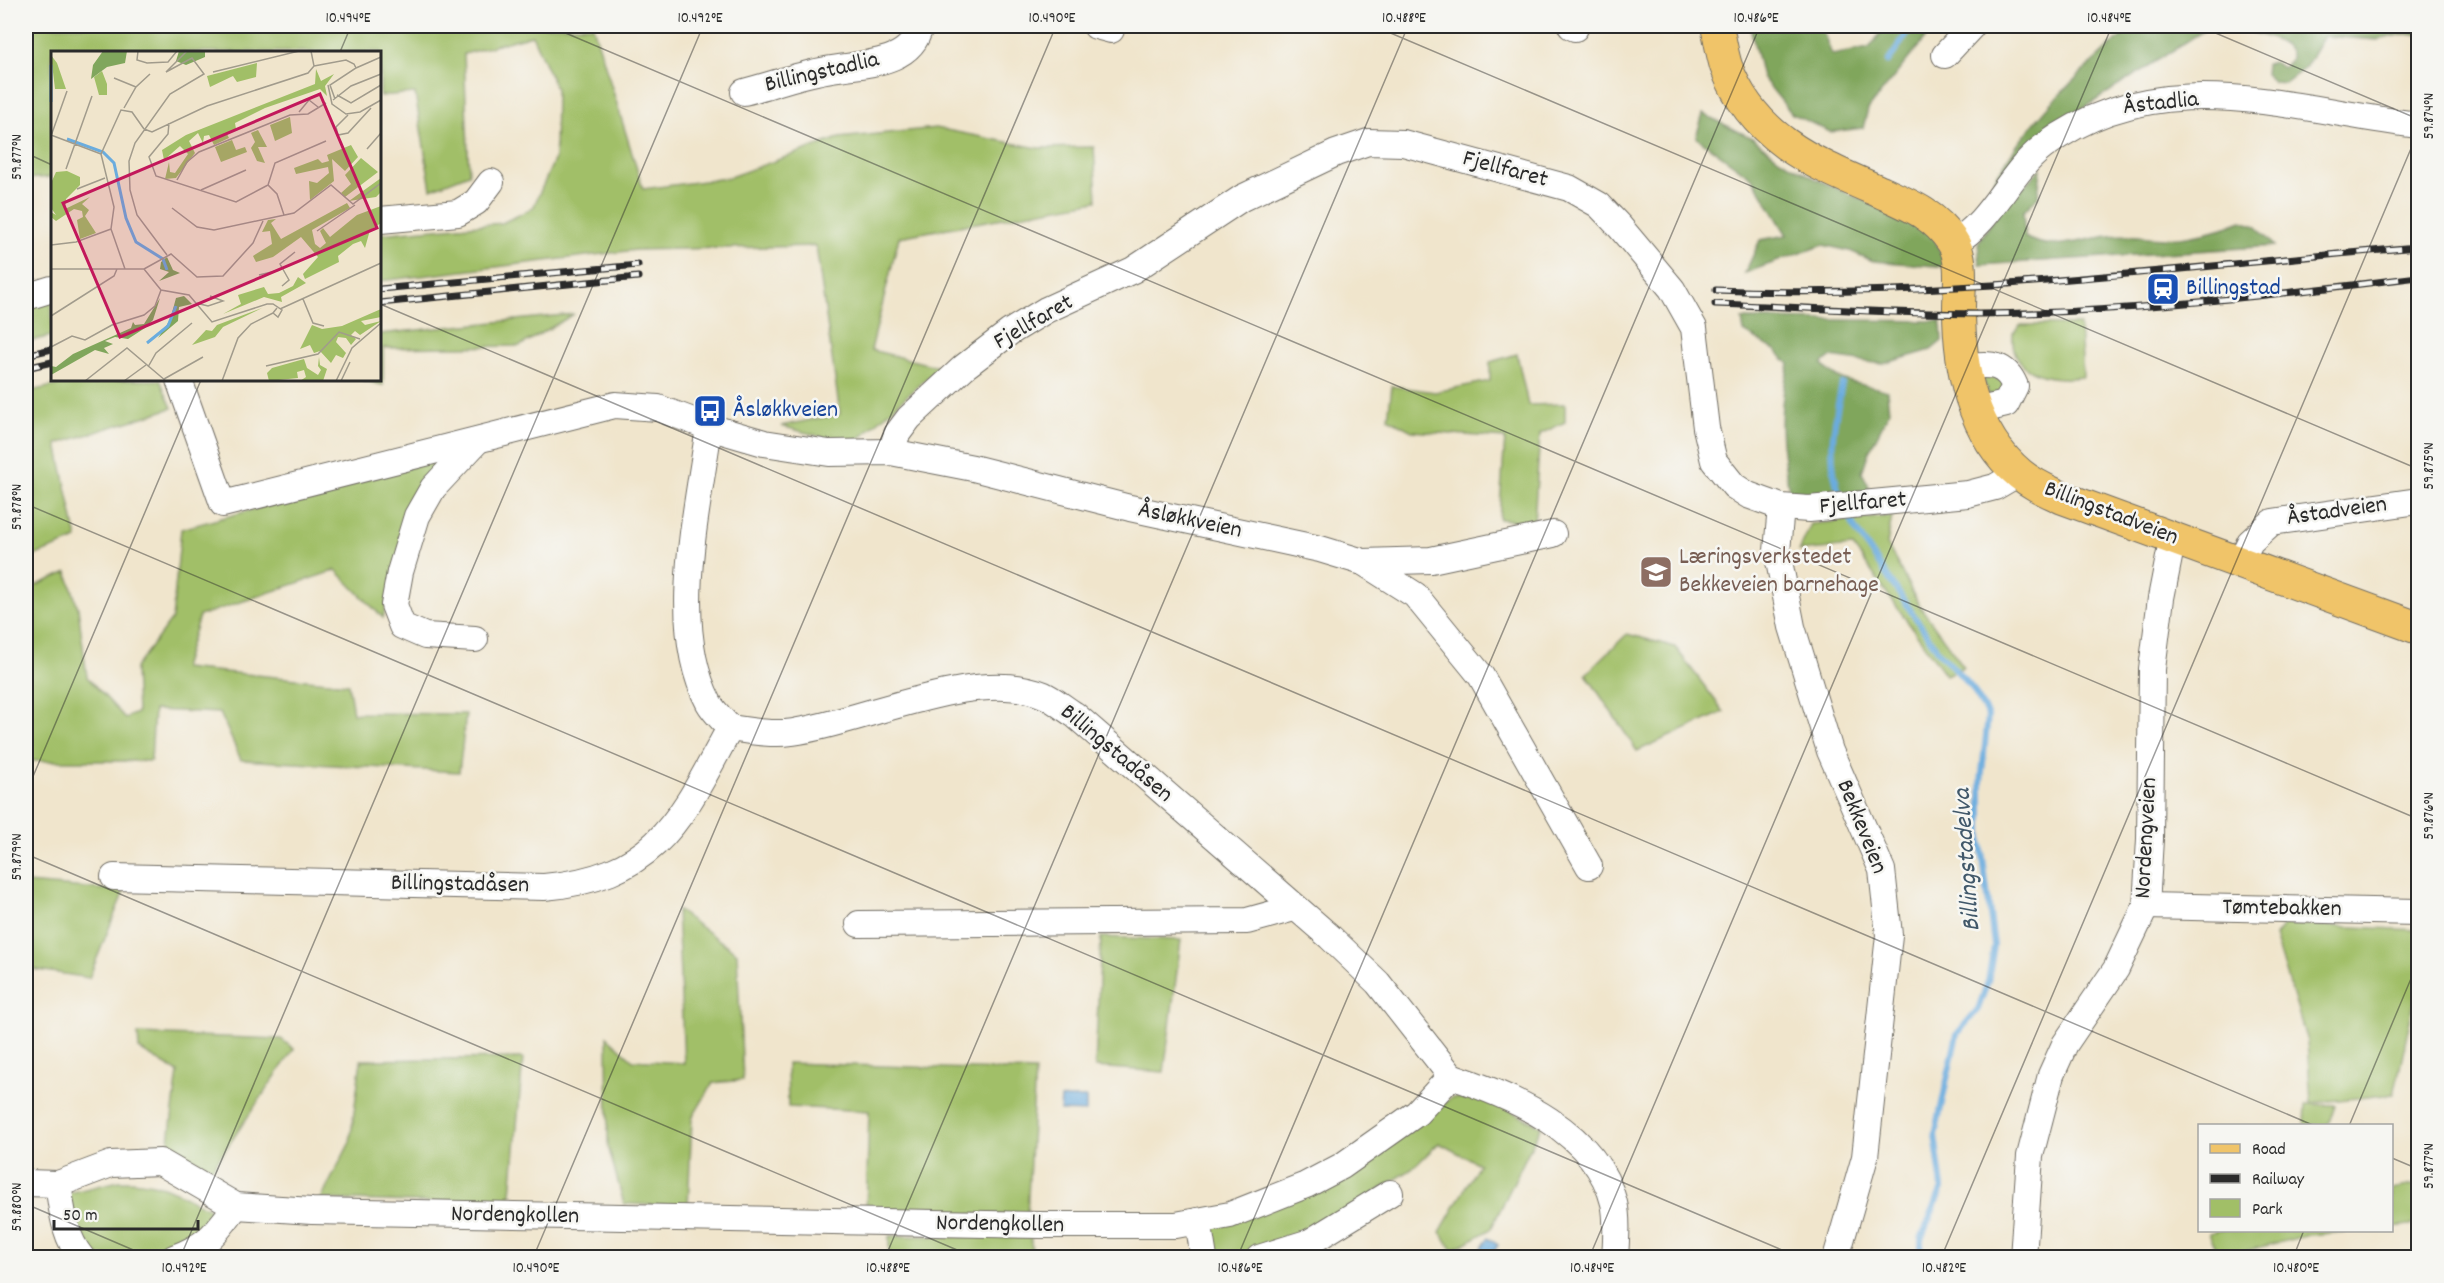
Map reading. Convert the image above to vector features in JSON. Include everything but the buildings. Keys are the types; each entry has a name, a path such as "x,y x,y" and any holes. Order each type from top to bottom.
{"main road":[{"name":"Billingstadveien","path":"1718,26 1726,65 1748,110 1783,144 1809,160 1911,205 1935,219 1954,243 1959,260 1959,346 1962,366 1976,411 1992,442 2019,473 2036,486 2063,498 2418,628"}],"street":[{"name":"Billingstadlia","path":"744,92 826,70 878,63 908,49 918,35 920,26"},
{"path":"1945,55 1972,26"},
{"name":"Åstadlia","path":"1954,243 1973,230 2021,167 2042,148 2077,124 2115,108 2176,98 2243,98 2308,105 2418,124"},
{"name":"Fjellfaret","path":"891,452 897,434 909,418 956,374 1010,332 1037,316 1133,270 1242,198 1315,163 1368,142 1403,143 1569,188 1599,205 1652,263 1682,304 1694,328 1706,428 1714,461 1734,486 1781,507 1809,509 1968,494 1995,487 2019,473"},
{"path":"381,220 458,213 476,202 491,182"},
{"path":"26,297 51,290"},
{"path":"1962,366 1999,366 2010,374 2015,386 2006,404 1976,411"},
{"name":"Åsløkkveien","path":"179,381 223,504 615,405 658,408 709,427 764,443 829,453 891,452 973,468 1130,508 1320,549 1363,562 1415,595 1481,675 1589,866"},
{"path":"709,427 690,575 688,624 693,660 710,704 729,728"},
{"path":"475,639 425,636 402,626 394,605 400,572 417,516 433,488 477,441"},
{"name":"Åstadveien","path":"2240,563 2250,542 2272,522 2418,501"},
{"name":"Bekkeveien","path":"1781,507 1777,550 1792,627 1830,751 1882,870 1889,934 1865,1157 1836,1257"},
{"path":"1363,562 1431,560 1553,534"},
{"name":"Nordengveien","path":"2023,1257 2030,1156 2051,1075 2066,1044 2116,969 2146,906 2150,839 2152,669 2161,598 2174,537"},
{"path":"1415,595 1431,560"},
{"name":"Billingstadåsen","path":"114,877 544,887 604,876 644,855 677,821 729,728 763,733 793,732 950,692 1015,687 1044,696 1075,715 1294,908 1378,983 1451,1076"},
{"name":"Tømtebakken","path":"2146,906 2418,912"},
{"path":"859,924 1247,921 1294,908"},
{"path":"1451,1076 1520,1103 1563,1130 1592,1158 1605,1179 1615,1204 1615,1257"},
{"name":"Nordengkollen","path":"26,1183 58,1184 111,1164 160,1162 236,1206 370,1212 1041,1226 1176,1225 1230,1215 1273,1199 1342,1166 1417,1113 1451,1076"},
{"path":"58,1184 69,1236 74,1248 82,1257"},
{"path":"1258,1257 1310,1242 1390,1192"},
{"path":"174,1257 197,1249 216,1234 236,1206"},
{"path":"1198,1221 1204,1257"}],"green space":[{"path":"593,26 643,189 727,178 839,138 936,128 1038,148 1094,147 1097,201 899,237 871,350 939,367 852,445 781,426 840,414 816,246 636,250 381,281 381,234 502,223 533,208 555,158 556,89 532,35 464,54 469,174 431,189 415,93 381,96 381,51 51,51 51,177 26,179 26,27"},
{"path":"1750,26 1821,26 1832,55 1869,48 1886,26 1935,26 1868,109 1863,128 1830,132 1792,114 1762,77"},
{"path":"2140,26 2223,26 2208,28 2047,132 1994,187 1991,185 2013,151 2050,105 2109,47"},
{"path":"2228,26 2418,26 2418,35 2404,34 2377,40 2324,36 2305,68 2285,83 2274,82 2265,74 2266,64 2273,62 2283,68 2290,59 2290,52 2284,45"},
{"path":"1703,114 1754,139 1780,159 1816,179 1931,231 1947,267 1873,261 1850,251 1823,245 1745,273 1760,240 1787,235 1753,179 1696,137"},
{"path":"2041,168 2038,197 2023,212 2025,237 2035,242 2056,245 2117,235 2175,237 2204,233 2242,221 2256,226 2274,246 1980,265 1978,243 1996,215"},
{"path":"26,273 27,305 51,299 51,336 26,342"},
{"path":"574,314 520,346 383,348 383,385 367,381 381,381 381,334"},
{"path":"1742,319 1941,321 1942,341 1931,350 1883,364 1830,357 1822,364 1844,380 1887,391 1889,412 1868,454 1862,472 1871,491 1811,499 1789,490 1781,412 1789,364 1775,350 1744,332"},
{"path":"2021,325 2080,325 2083,377 2046,376 2025,366 2018,358 2014,347 2013,333"},
{"path":"1517,354 1528,405 1565,404 1565,422 1540,434 1534,522 1499,519 1505,438 1412,431 1388,418 1392,386 1435,392 1490,381 1490,362"},
{"path":"1982,376 2003,380 2002,392 1989,395"},
{"path":"76,381 160,381 172,408 57,444 77,539 26,559 26,392"},
{"path":"447,457 408,517 383,618 336,570 199,616 183,668 348,684 353,713 466,714 459,772 241,760 220,713 154,710 151,761 26,761 26,590 67,572 78,608 87,677 125,718 137,713 135,668 172,619 181,529"},
{"path":"1892,516 1887,544 1919,605 1964,667 1946,675 1853,546 1799,551 1811,524"},
{"path":"1627,634 1675,647 1724,712 1637,751 1586,674"},
{"path":"26,883 124,891 89,978 26,968"},
{"path":"677,910 737,953 743,1080 713,1083 692,1118 688,1206 624,1204 608,1146 607,1037 633,1060 684,1063"},
{"path":"2284,924 2418,930 2418,984 2394,1094 2311,1103 2307,1041 2275,936"},
{"path":"1101,937 1181,940 1164,1072 1095,1067"},
{"path":"138,1034 281,1039 294,1049 210,1172 168,1148 178,1072 139,1049"},
{"path":"523,1058 510,1205 321,1199 350,1142 361,1060"},
{"path":"787,1063 1035,1071 1027,1215 866,1212 869,1111 788,1107"},
{"path":"1484,1097 1541,1126 1491,1229 1453,1250 1440,1232 1479,1164 1439,1143 1412,1169 1275,1257 1211,1257 1209,1229 1363,1164 1451,1098"},
{"path":"2306,1104 2335,1105 2328,1124 2305,1124"},
{"path":"119,1181 133,1181 167,1188 211,1210 209,1225 169,1245 141,1254 112,1257 91,1253 72,1241 64,1194"},
{"path":"2418,1184 2418,1224 2393,1227 2393,1189"},
{"path":"2342,1232 2309,1235 2221,1257 2209,1233"},
{"path":"889,1236 1031,1237 1032,1257 889,1257"}],"water":[{"path":"1061,1098 1086,1098 1086,1112 1060,1111"},
{"path":"1488,1238 1498,1245 1490,1257 1476,1257"}],"waterway":[{"path":"1888,62 1912,26"},
{"name":"Billingstadelva","path":"1842,384 1834,428 1832,457 1842,499"},
{"name":"Billingstadelva","path":"1847,511 1855,529 1939,652 1973,689 1988,716 1981,782 1981,842 1994,946 1988,981 1978,1009 1957,1034 1935,1135 1942,1188 1921,1239 1921,1258"}],"railway":[{"path":"1716,290 1804,292 1980,286 2418,247"},
{"path":"381,289 638,265"},
{"path":"381,303 638,277"},
{"path":"1715,304 1913,313 2034,313 2199,302 2418,277"},
{"path":"26,355 51,349"},
{"path":"26,368 51,362"}],"place":[{"name":"Billingstad","path":"2163,289"},
{"name":"Åsløkkveien","path":"710,411"},
{"name":"Læringsverkstedet Bekkeveien barnehage","path":"1656,572"}]}
